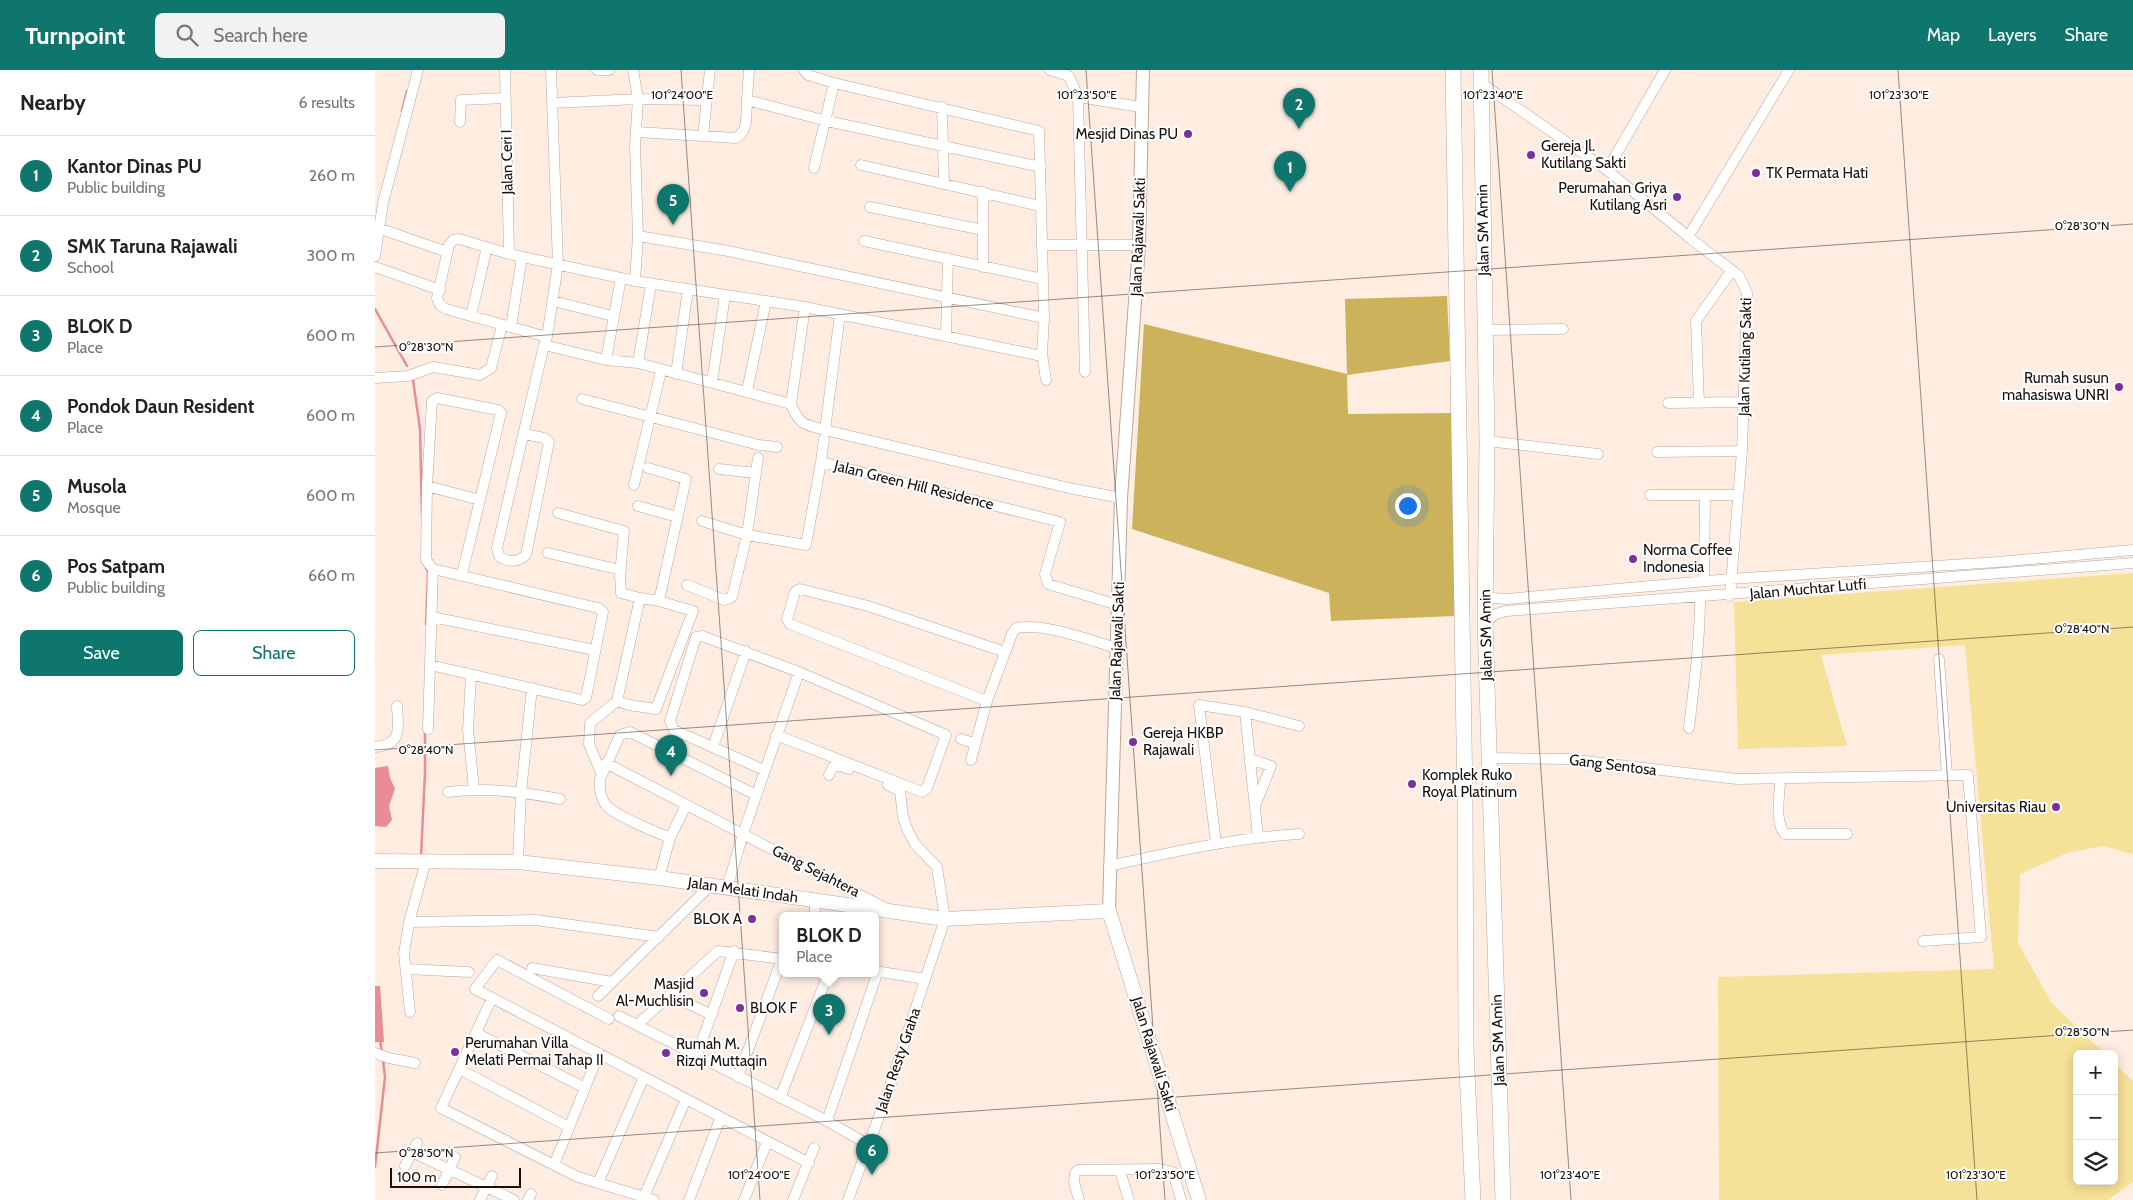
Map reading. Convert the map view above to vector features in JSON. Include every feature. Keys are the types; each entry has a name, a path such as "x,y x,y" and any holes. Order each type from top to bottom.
{"main road":[{"name":"Jalan SM Amin","path":"1453,70 1461,469 1466,1049 1473,1200"},
{"name":"Jalan SM Amin","path":"1481,77 1487,441 1485,622 1503,1200"},
{"path":"1461,469 1486,467"},
{"name":"Jalan Melati Indah","path":"375,861 517,862 659,878 945,919 1109,911"},
{"name":"Jalan Rajawali Sakti","path":"1109,911 1199,1200"}],"street":[{"path":"375,256 379,228 419,70"},
{"name":"Jalan Ceri I","path":"505,70 509,254"},
{"path":"524,434 544,438 549,442 525,555 521,560 514,561 499,556 497,548 545,341 558,264 551,70"},
{"path":"597,70 609,70"},
{"path":"634,70 638,99 635,146 638,236 635,281"},
{"path":"703,136 710,70"},
{"path":"637,132 735,138 742,136 745,131 749,70"},
{"path":"804,70 808,75 834,84 1039,126 1044,318 1042,354 1046,380"},
{"path":"1050,70 1069,76 1078,97 1085,372"},
{"name":"Jalan Rajawali Sakti","path":"1109,911 1121,498 1139,245 1143,70"},
{"path":"1607,170 1665,70"},
{"path":"1688,237 1788,72"},
{"name":"Jalan Kutilang Sakti","path":"1481,77 1607,170 1688,237 1739,276 1747,293 1744,402 1742,451 1730,596"},
{"path":"814,168 827,121 834,84"},
{"path":"1078,97 1141,107"},
{"path":"460,122 461,100 505,98"},
{"path":"552,103 638,99 706,100"},
{"path":"747,100 827,121 1041,167"},
{"path":"942,107 944,184"},
{"path":"861,165 1040,206"},
{"path":"983,192 983,267"},
{"path":"870,207 983,230"},
{"path":"379,228 447,252"},
{"path":"638,236 728,251 1044,318"},
{"path":"791,404 712,382 661,371 638,363 606,360 545,341 507,326 446,309 440,305 437,298 447,252 453,240 459,239 509,254 635,281 805,307 1037,355 1042,354"},
{"path":"864,240 1043,279"},
{"path":"1043,245 1139,245"},
{"path":"471,316 487,247"},
{"path":"375,378 408,376 433,367 469,375 487,372 491,368 507,326 522,257"},
{"path":"946,335 948,258"},
{"path":"375,267 440,290"},
{"path":"1699,403 1696,322 1732,270"},
{"path":"606,360 621,278"},
{"path":"638,363 651,284"},
{"path":"676,374 688,289"},
{"path":"712,382 725,295"},
{"path":"553,301 613,316"},
{"path":"747,391 766,301"},
{"path":"805,307 791,404 796,417 803,424 824,435 1121,498"},
{"path":"821,462 839,314"},
{"path":"1485,330 1563,329"},
{"path":"635,485 661,371"},
{"path":"428,729 433,569 426,560 427,486 434,399 439,398 498,410 501,414 462,574"},
{"path":"582,399 759,445 777,447"},
{"path":"1668,403 1744,402"},
{"path":"1487,441 1598,454"},
{"path":"1657,452 1742,451"},
{"path":"687,585 724,600 731,597 747,535 758,458"},
{"name":"Jalan Green Hill Residence","path":"702,521 747,535 806,546 821,462 1059,522 1045,574 1048,584 1118,605"},
{"path":"648,468 686,479 659,602"},
{"path":"719,469 756,473"},
{"path":"427,486 479,500"},
{"path":"1650,495 1737,495"},
{"path":"1703,581 1705,495"},
{"path":"638,506 677,518"},
{"path":"558,513 624,531 621,593 693,611 656,710 617,701"},
{"name":"Jalan Muchtar Lutfi","path":"1485,594 1493,598 1507,599 1703,581 1998,562 2133,550"},
{"path":"548,553 621,570"},
{"name":"Jalan Muchtar Lutfi","path":"1485,622 1496,614 1506,611 1730,596 2133,563"},
{"path":"430,665 580,701 586,699 603,612 601,609 462,574 433,569"},
{"path":"987,701 790,624 787,619 795,592 800,589 868,606 1005,652"},
{"path":"602,775 589,744 590,723 617,701 640,598"},
{"path":"1689,728 1694,676 1700,642 1701,598"},
{"path":"432,617 595,650"},
{"path":"971,760 974,743 987,701 1016,628 1027,626 1117,648"},
{"path":"764,770 674,730 670,721 696,637 702,636 746,651 946,735 927,788 922,792 776,735"},
{"path":"713,747 746,651"},
{"path":"1939,659 1947,776"},
{"path":"727,888 764,770 799,672"},
{"path":"471,674 468,730 474,789"},
{"path":"517,862 521,792 532,688"},
{"path":"1215,843 1200,704 1245,712 1299,726"},
{"path":"375,747 388,746 396,739 398,731 397,706"},
{"path":"1245,712 1258,837"},
{"path":"670,838 615,811 605,804 599,786 620,735 630,732 756,795"},
{"path":"961,739 974,743"},
{"name":"Gang Sentosa","path":"1488,758 1568,759 1737,779 1780,780 1968,775 1981,938 1923,941"},
{"path":"1249,759 1271,766 1254,806"},
{"name":"Gang Sejahtera","path":"607,763 889,910"},
{"path":"829,775 833,767 840,766 900,791 903,817 908,831 915,844 937,867 945,919"},
{"path":"1780,780 1779,822 1780,829 1785,834 1847,834"},
{"path":"448,792 474,789 521,792 560,799"},
{"path":"659,878 670,838 686,805"},
{"path":"1109,866 1215,843 1299,834"},
{"path":"410,1012 404,954 409,922 426,861"},
{"path":"598,996 711,885"},
{"path":"814,912 816,900"},
{"name":"Jalan Resty Graha","path":"848,1200 869,1145 945,919"},
{"path":"409,922 536,920 659,937"},
{"path":"637,1025 718,951 734,951 779,958"},
{"path":"697,1055 734,951"},
{"path":"809,1163 720,1119 686,1099 475,989 497,960 614,1018 637,1025 738,1078 827,1121 869,1145"},
{"path":"738,1078 779,967"},
{"path":"532,968 612,982"},
{"path":"406,969 469,972"},
{"path":"879,971 925,979"},
{"path":"780,1098 826,977"},
{"path":"827,1121 875,977"},
{"path":"670,995 712,1015"},
{"path":"492,998 441,1108 578,1177 649,1198 686,1099"},
{"path":"476,1033 585,1088"},
{"path":"375,1052 389,1058 415,1063"},
{"path":"554,1165 599,1053"},
{"path":"459,1069 569,1127"},
{"path":"598,1183 644,1077"},
{"path":"689,1200 720,1119"},
{"path":"744,1200 767,1142"},
{"path":"405,1166 415,1147 449,1170 514,1200"},
{"path":"793,1200 814,1148"},
{"path":"442,1185 455,1158"},
{"path":"1079,1200 1074,1182 1075,1173 1078,1170 1120,1171 1159,1169 1173,1172 1181,1200"},
{"path":"1120,1171 1129,1200"},
{"path":"480,1200 492,1176"}],"shaded area":[{"path":"1447,296 1450,361 1347,375 1348,414 1452,413 1456,616 1331,621 1329,593 1132,529 1144,324 1347,374 1345,299"},
{"name":"Universitas Riau","path":"2133,573 2133,854 2103,846 2067,853 2020,874 2018,943 2051,1002 2101,1050 2073,1050 2073,1185 2118,1185 2118,1067 2133,1081 2133,1182 2108,1200 1719,1200 1718,977 1994,969 1965,645 1821,655 1847,746 1738,749 1734,602"},
{"path":"388,766 390,778 395,789 389,806 392,820 386,827 375,826 375,768"},
{"path":"375,986 380,986 384,1042 375,1042"}],"waterway":[{"path":"402,111 407,91"},
{"path":"375,309 407,366"},
{"path":"413,380 420,429 422,515"},
{"path":"426,568 428,572 426,624"},
{"path":"421,856 425,730"},
{"path":"380,1040 382,1052"},
{"path":"375,1167 385,1077 383,1060"}],"place":[{"name":"SMK Taruna Rajawali","path":"1299,129"},
{"name":"Mesjid Dinas PU","path":"1188,134"},
{"name":"Gereja Jl. Kutilang Sakti","path":"1531,155"},
{"name":"TK Permata Hati","path":"1756,173"},
{"name":"Kantor Dinas PU","path":"1290,192"},
{"name":"Perumahan Griya Kutilang Asri","path":"1677,197"},
{"name":"Musola","path":"673,225"},
{"name":"Rumah susun mahasiswa UNRI","path":"2119,387"},
{"name":"Norma Coffee Indonesia","path":"1633,559"},
{"name":"Gereja HKBP Rajawali","path":"1133,742"},
{"name":"Pondok Daun Resident","path":"671,776"},
{"name":"Komplek Ruko Royal Platinum","path":"1412,784"},
{"name":"Universitas Riau","path":"2056,807"},
{"name":"BLOK A","path":"752,919"},
{"name":"Masjid Al-Muchlisin","path":"704,993"},
{"name":"BLOK F","path":"740,1008"},
{"name":"BLOK D","path":"829,1035"},
{"name":"Perumahan Villa Melati Permai Tahap II","path":"455,1052"},
{"name":"Rumah M. Rizqi Muttaqin","path":"666,1053"},
{"name":"Pos Satpam","path":"872,1175"}]}
